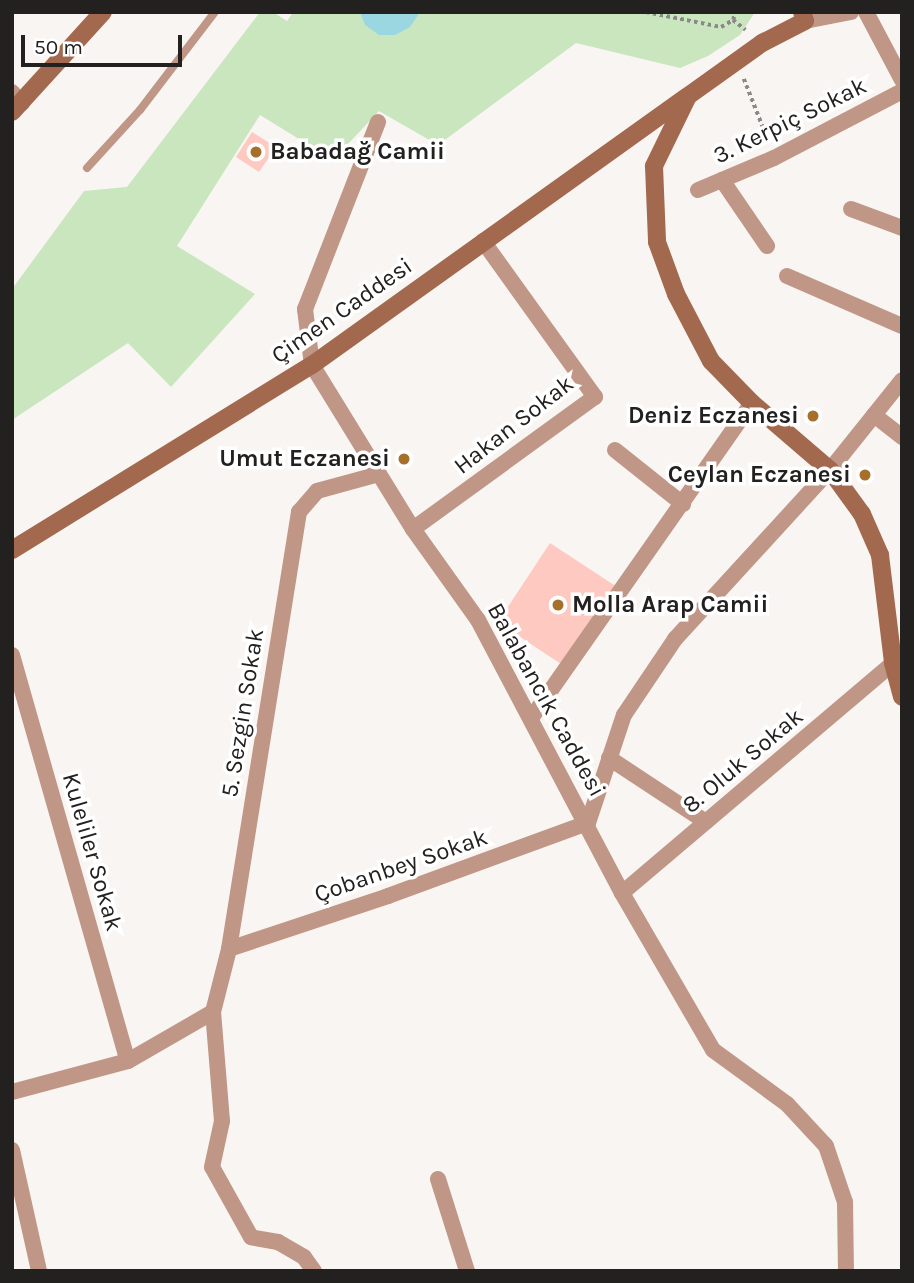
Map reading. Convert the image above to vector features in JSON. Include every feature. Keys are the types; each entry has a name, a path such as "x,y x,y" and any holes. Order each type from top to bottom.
{"main road":[{"path":"15,102 93,17"},
{"name":"Çimen Caddesi","path":"12,550 312,365 737,60 804,17"},
{"path":"688,96 654,166 657,242 694,334 711,361 752,404 830,470 862,514 880,555 893,663 902,697"}],"street":[{"path":"804,17 851,12"},
{"path":"866,12 902,80"},
{"name":"3. Kerpiç Sokak","path":"698,190 774,158 902,91"},
{"name":"Balabancık Caddesi","path":"378,122 305,309 312,365 413,529 478,620 588,823 622,893 713,1050 787,1104 826,1146 845,1202 846,1271"},
{"path":"722,180 767,246"},
{"path":"850,209 902,228"},
{"name":"Hakan Sokak","path":"413,529 595,397 483,241"},
{"path":"787,276 902,326"},
{"path":"588,823 624,715 676,639 830,470 902,380"},
{"path":"532,717 752,404"},
{"path":"874,415 902,437"},
{"path":"615,450 683,504"},
{"name":"5. Sezgin Sokak","path":"212,1012 229,949 299,512 317,491 379,474"},
{"name":"Kuleliler Sokak","path":"12,655 128,1061"},
{"name":"8. Oluk Sokak","path":"622,893 893,663"},
{"path":"609,758 706,822"},
{"name":"Çobanbey Sokak","path":"229,949 388,897 588,823"},
{"path":"12,1092 128,1061 212,1012 222,1121 212,1167 251,1237 278,1242 304,1257 314,1271"},
{"path":"12,1150 39,1271"},
{"path":"438,1179 467,1271"}],"lane":[{"path":"87,168 140,110 215,12"}],"path":[{"path":"646,12 721,27 733,20 735,12"},
{"path":"733,20 762,43"},
{"path":"737,60 774,158"}],"green space":[{"path":"260,12 273,12 287,21 293,12 755,12 740,35 708,56 680,68 576,43 438,145 379,111 333,160 260,115 177,246 255,294 171,387 128,343 12,420 12,289 84,191 127,187"}],"water":[{"path":"360,12 420,12 410,27 395,35 379,35 365,25"}],"building":[{"name":"Babadağ Camii","path":"252,132 276,147 259,172 236,157"},
{"name":"Molla Arap Camii","path":"550,543 617,587 564,666 498,622"}],"place":[{"name":"Babadağ Camii","path":"256,152"},
{"name":"Deniz Eczanesi","path":"813,416"},
{"name":"Umut Eczanesi","path":"404,459"},
{"name":"Ceylan Eczanesi","path":"865,475"},
{"name":"Molla Arap Camii","path":"558,605"}]}
